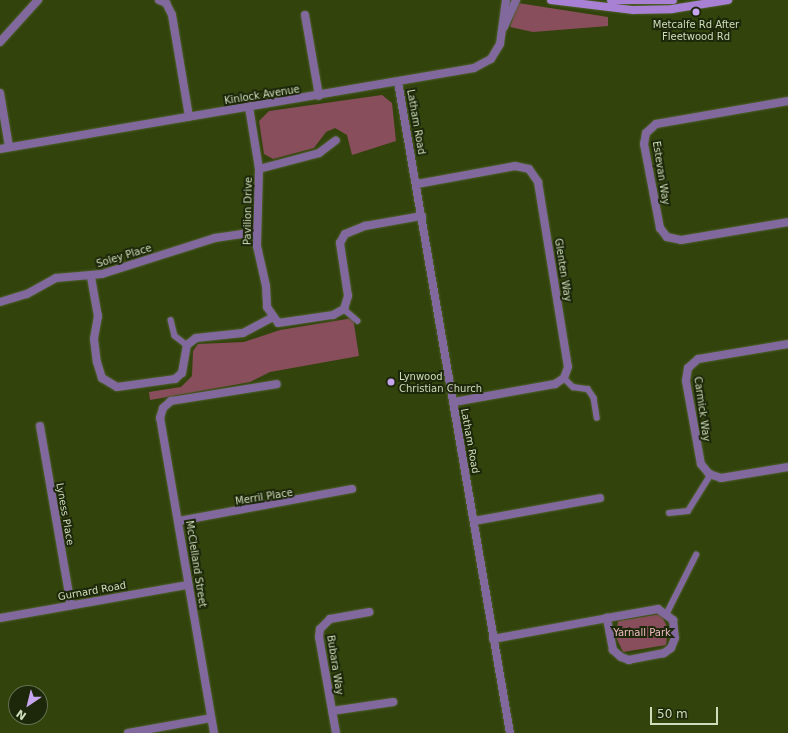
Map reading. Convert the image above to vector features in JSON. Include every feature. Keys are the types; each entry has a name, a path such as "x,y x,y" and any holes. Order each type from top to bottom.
{"main road":[{"path":"551,0 633,10 672,9 728,0"},
{"path":"611,0 673,0"}],"street":[{"path":"0,42 38,0"},
{"path":"159,0 172,15 189,117"},
{"name":"Kinlock Avenue","path":"0,149 319,96 474,68 485,62 500,44 504,27 506,0"},
{"name":"Kinlock Avenue","path":"504,27 516,0"},
{"path":"305,15 319,96"},
{"name":"Latham Road","path":"398,82 510,733"},
{"path":"0,93 9,147"},
{"name":"Estevan Way","path":"788,101 656,124 646,133 644,144 660,228 667,237 681,240 788,222"},
{"name":"Pavilion Drive","path":"249,107 259,168 256,232 271,318"},
{"path":"259,168 319,153 336,140"},
{"name":"Glenten Way","path":"416,184 515,166 528,168 538,182 568,366 564,378"},
{"path":"91,277 98,316 95,350 102,378 108,384 156,384 175,379 182,373 187,345 212,334 258,328 271,318 287,323 333,315 344,309 348,296 340,251 341,238 365,226 422,216"},
{"name":"Soley Place","path":"0,302 28,294 56,278 91,277 215,238 256,232"},
{"name":"Carmick Way","path":"711,474 701,464 686,380 688,368 698,359 788,344"},
{"path":"454,402 555,384 564,378"},
{"name":"McClelland Street","path":"214,733 188,585 179,521 160,418 163,408 171,401 277,384"},
{"name":"Lyness Place","path":"40,426 71,605"},
{"path":"711,474 721,478 788,467"},
{"name":"Merril Place","path":"179,521 335,495 352,489"},
{"path":"474,521 600,498"},
{"name":"Gurnard Road","path":"0,618 188,585"},
{"path":"493,639 608,618 658,610 667,613 673,620 675,638 671,648 664,653 629,660 613,650 608,618"},
{"name":"Bubara Way","path":"336,733 318,637 320,629 330,619 369,612"},
{"path":"332,711 393,702"},
{"path":"128,733 211,718"}],"lane":[{"path":"344,309 358,320"},
{"path":"171,320 176,336 187,345"},
{"path":"564,378 573,386 588,389 594,398 597,418"},
{"path":"669,513 688,511 711,474"},
{"path":"667,613 696,556"}],"green space":[{"path":"518,3 608,17 608,26 533,32 510,27"},
{"path":"382,95 392,103 396,141 352,155 347,135 335,128 326,132 314,148 273,159 264,154 259,121 269,111"},
{"path":"353,318 359,356 270,372 250,382 150,400 149,392 181,387 192,376 193,351 198,344 244,342 280,330"},
{"name":"Yarnall Park","path":"661,614 668,629 666,645 623,652 616,637 618,621"}],"place":[{"name":"Metcalfe Rd After Fleetwood Rd","path":"696,12"},
{"name":"Lynwood Christian Church","path":"391,382"}]}
